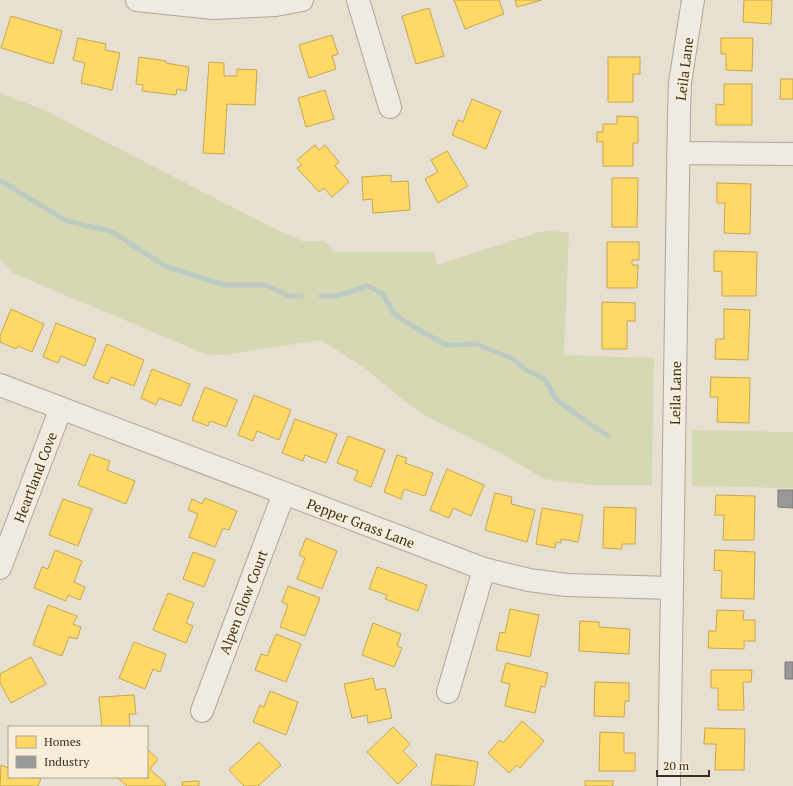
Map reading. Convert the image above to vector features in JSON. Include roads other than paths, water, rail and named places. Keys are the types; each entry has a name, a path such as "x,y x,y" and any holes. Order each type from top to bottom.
{"street":[{"path":"137,0 213,8 276,5 302,0"},
{"path":"358,0 390,106"},
{"name":"Leila Lane","path":"669,786 680,83 693,0"},
{"path":"678,153 793,154"},
{"name":"Pepper Grass Lane","path":"0,385 484,569 528,580 567,586 672,588"},
{"name":"Heartland Cove","path":"0,568 61,408"},
{"name":"Alpen Glow Court","path":"202,711 284,493"},
{"path":"448,692 484,569"}],"waterway":[{"path":"0,180 66,221 111,231 165,266 224,285 265,285 289,296 301,296"},
{"path":"321,296 337,296 368,286 383,294 394,314 446,345 476,344 513,359 526,370 545,379 555,398 608,436"}]}
